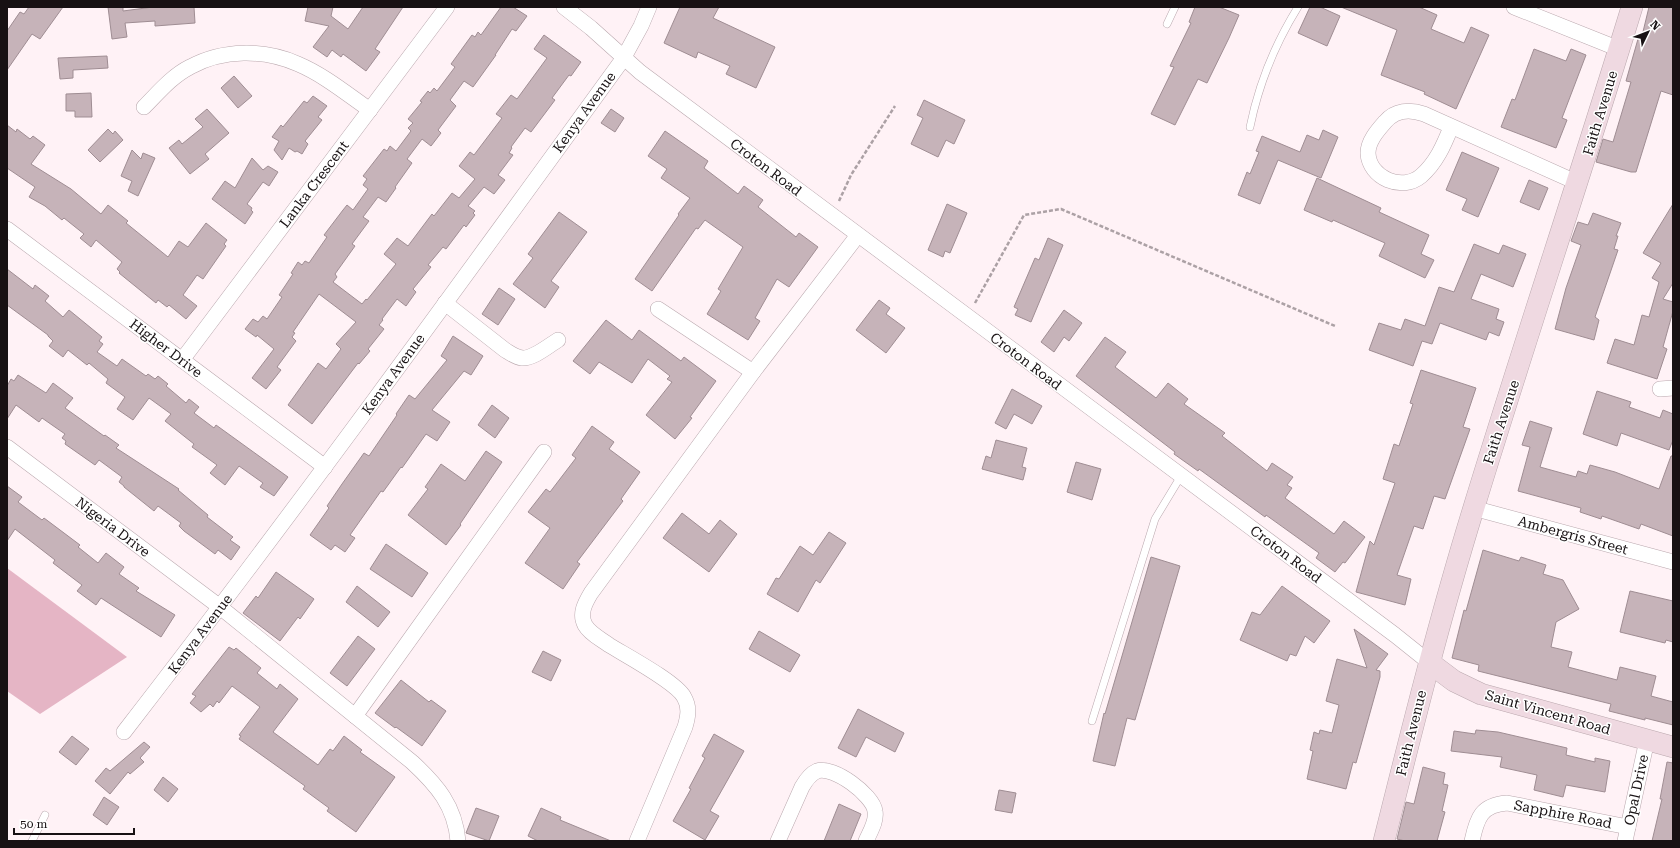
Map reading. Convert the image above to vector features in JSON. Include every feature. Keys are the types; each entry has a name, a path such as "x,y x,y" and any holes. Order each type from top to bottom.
{"street":[{"name":"Lanka Crescent","path":"182,360 447,7"},
{"name":"Croton Road","path":"564,7 591,28 623,59 1430,663"},
{"name":"Kenya Avenue","path":"124,732 325,467 623,59 641,26 649,7"},
{"path":"1514,7 1619,49"},
{"name":"Faith Avenue","path":"1384,841 1430,663 1473,508 1578,183 1632,7"},
{"path":"144,107 167,84 189,67 215,57 249,53 263,54 297,64 311,71 370,110"},
{"path":"1451,127 1437,156 1420,176 1412,181 1402,184 1384,178 1369,161 1368,152 1371,141 1376,131 1388,117 1404,111 1418,112 1578,183"},
{"name":"Higher Drive","path":"7,229 325,467"},
{"path":"636,841 685,727 688,708 685,698 671,684 592,633 584,621 584,608 591,593 753,372 858,236"},
{"path":"445,303 504,350 515,356 522,358 530,357 558,340"},
{"path":"658,309 753,372"},
{"name":"Nigeria Drive","path":"7,447 220,607 412,762 431,780 444,796 452,814 458,841"},
{"path":"355,716 544,452"},
{"name":"Ambergris Street","path":"1473,508 1673,562"},
{"name":"Saint Vincent Road","path":"1430,663 1454,681 1481,694 1673,747"},
{"name":"Opal Drive","path":"1627,834 1648,740"},
{"path":"778,841 807,779 818,771 825,770 852,784 872,804 875,811 875,820 866,841"},
{"name":"Sapphire Road","path":"1472,841 1476,821 1492,806 1502,803 1517,804 1627,834"}],"lane":[{"path":"1167,24 1175,7"},
{"path":"1250,127 1256,100 1274,51 1284,30 1298,7"},
{"path":"1092,721 1155,519 1181,476"},
{"path":"32,841 44,815"}],"path":[{"path":"832,216 851,175 895,106"},
{"path":"967,317 1024,215 1061,209 1334,326"}],"shaded area":[{"path":"7,568 127,657 40,714 7,691"}],"building":[{"path":"29,7 63,7 40,39 32,34 7,70 7,31 20,12 24,14"},
{"path":"108,7 123,7 123,11 153,7 194,7 195,23 155,26 155,21 125,23 127,37 112,39"},
{"path":"308,7 333,7 331,16 348,29 363,7 403,7 375,49 380,52 366,71 343,54 341,57 332,50 327,57 313,47 329,26 305,21"},
{"path":"501,7 513,7 527,16 516,31 512,29 496,55 473,87 464,81 450,100 456,106 438,130 441,133 431,146 422,139 407,159 412,163 386,202 378,197 363,217 369,221 352,244 355,246 335,274 337,277 333,282 362,304 366,299 367,300 396,264 384,254 397,238 408,246 432,214 434,216 452,193 459,198 475,179 459,166 470,152 474,155 502,118 496,114 511,95 517,99 547,58 534,49 544,35 581,62 552,98 555,100 531,132 525,128 511,147 512,148 509,153 513,155 498,175 505,180 494,194 484,187 468,206 475,211 473,213 475,215 466,227 464,225 446,249 443,247 428,265 431,267 413,289 416,292 406,306 397,299 382,319 383,320 379,325 384,329 368,349 370,351 359,364 358,363 312,424 288,405 318,363 326,369 341,349 336,344 356,322 319,294 293,332 295,333 292,337 296,341 277,367 281,370 266,389 252,378 274,349 257,335 256,337 245,329 253,319 258,322 263,316 267,319 282,297 279,295 293,274 291,273 298,262 302,265 305,261 309,263 327,237 324,235 347,205 353,210 368,189 363,185 367,179 363,176 384,149 387,151 390,146 396,151 411,131 408,128 413,123 408,119 422,102 420,101 428,91 430,93 434,88 437,91 455,67 451,64 472,35 475,37 478,32 481,35"},
{"path":"680,7 719,7 713,18 775,47 756,88 726,74 730,66 698,52 696,58 664,43"},
{"path":"1195,7 1219,7 1239,15 1207,83 1198,79 1175,125 1151,114 1174,67 1170,66 1191,23 1189,22"},
{"path":"1310,7 1320,7 1340,16 1327,46 1298,33"},
{"path":"1341,7 1419,7 1437,15 1431,29 1464,43 1471,27 1489,35 1456,109 1424,94 1425,92 1381,75 1397,30"},
{"path":"1649,7 1673,7 1673,95 1661,91 1636,172 1631,172 1596,162 1603,139 1613,142 1631,82 1626,81 1638,39 1641,40"},
{"path":"1534,49 1566,61 1571,49 1586,55 1562,118 1567,120 1556,148 1501,127 1512,99 1515,100"},
{"path":"107,56 108,68 73,70 73,78 60,79 58,58"},
{"path":"234,76 252,96 238,108 221,88"},
{"path":"91,93 92,117 75,117 75,111 66,111 66,94"},
{"path":"313,96 327,106 318,117 322,120 305,141 308,144 302,154 289,148 282,160 274,150 279,141 272,137 281,125 283,127 304,101 307,103"},
{"path":"924,100 965,120 954,144 946,140 938,157 911,144 923,118 917,115"},
{"path":"207,109 229,133 205,154 209,159 190,174 169,148 179,140 182,144 203,127 195,119"},
{"path":"611,109 624,118 615,132 601,123"},
{"path":"7,125 16,132 17,129 30,139 33,136 45,145 31,164 71,189 101,214 108,205 128,221 126,223 168,257 179,241 188,247 206,223 227,240 224,244 226,246 203,279 197,275 183,295 197,306 186,319 169,305 167,307 158,300 156,303 119,273 120,272 117,269 122,262 96,240 91,247 80,238 84,234 64,218 62,220 45,206 29,197 35,187 7,168"},
{"path":"108,129 113,134 115,131 123,140 100,162 88,150"},
{"path":"1323,130 1338,137 1321,178 1278,160 1260,204 1238,195 1247,172 1250,174 1259,152 1256,151 1262,136 1300,152 1307,135 1319,140"},
{"path":"665,131 708,161 704,168 738,194 744,186 763,200 758,207 796,237 799,233 818,247 789,287 777,279 755,318 760,321 748,340 707,314 721,291 718,289 743,247 705,220 698,229 696,228 652,291 635,279 690,198 661,178 667,169 648,156"},
{"path":"132,150 141,159 143,153 155,158 138,196 128,191 132,181 121,176"},
{"path":"1462,152 1499,168 1478,217 1462,210 1467,199 1446,190"},
{"path":"252,158 263,170 268,166 278,172 269,186 263,182 247,204 252,208 251,210 253,212 245,224 212,199 225,181 235,188"},
{"path":"1317,178 1381,208 1379,212 1429,235 1421,254 1434,260 1425,278 1379,256 1385,243 1333,220 1332,222 1304,210"},
{"path":"1529,180 1548,188 1539,210 1520,202"},
{"path":"947,204 967,213 950,253 945,251 943,257 928,250"},
{"path":"1673,204 1673,283 1663,299 1673,302 1673,311 1663,347 1667,349 1657,379 1607,363 1615,339 1634,345 1642,315 1649,317 1659,282 1652,278 1661,263 1643,253"},
{"path":"559,212 587,232 551,281 559,287 545,308 513,284 533,258 528,254"},
{"path":"1593,213 1621,223 1616,236 1618,236 1614,249 1618,250 1595,317 1599,320 1594,340 1555,329 1566,288 1581,245 1571,241 1578,222 1588,225"},
{"path":"1048,238 1063,245 1031,322 1015,315 1018,309 1014,307 1035,258 1039,260"},
{"path":"1474,244 1499,254 1503,245 1526,254 1513,287 1481,274 1471,299 1499,309 1496,319 1504,322 1499,336 1489,332 1486,340 1440,323 1432,344 1422,341 1413,366 1369,350 1379,323 1401,330 1405,319 1425,326 1439,287 1454,292"},
{"path":"7,269 33,289 35,285 49,296 45,301 63,317 69,310 102,337 99,341 103,344 97,352 117,366 122,359 146,376 148,374 155,379 158,376 168,384 166,386 186,403 189,399 199,407 194,413 214,428 216,425 288,477 274,496 260,487 263,483 239,466 225,485 210,473 217,465 192,447 194,444 165,421 171,414 149,398 133,420 117,409 125,397 106,383 108,379 89,363 87,365 68,350 63,357 49,346 53,341 48,335 7,305"},
{"path":"499,288 515,299 498,325 482,314"},
{"path":"879,300 890,308 886,314 905,328 886,353 856,330"},
{"path":"1064,310 1082,323 1069,341 1064,337 1054,352 1041,342"},
{"path":"606,320 632,340 639,330 681,361 684,357 716,381 690,417 692,418 675,439 646,415 672,382 667,379 670,376 648,359 632,383 599,362 590,374 573,361"},
{"path":"453,336 483,356 471,375 464,371 432,410 450,422 437,441 426,434 402,468 401,467 383,492 381,491 350,535 355,538 345,552 335,545 331,550 310,535 329,508 327,506 342,484 364,453 369,456 409,395 415,399 447,360 441,356"},
{"path":"1105,337 1126,352 1115,367 1156,398 1168,383 1188,399 1184,404 1225,433 1222,436 1267,471 1272,463 1293,477 1287,485 1292,488 1285,498 1334,534 1344,521 1365,537 1345,563 1343,562 1335,572 1316,558 1319,553 1266,515 1265,517 1199,469 1198,471 1174,454 1175,452 1076,376"},
{"path":"1421,370 1476,388 1463,427 1470,429 1445,499 1434,496 1423,529 1414,526 1397,575 1411,579 1405,605 1356,592 1370,541 1374,545 1395,483 1383,479 1394,444 1399,446 1413,404 1410,403"},
{"path":"18,375 46,393 53,383 73,398 65,408 119,445 116,448 179,489 178,490 208,515 207,517 233,537 230,540 240,547 231,560 218,550 215,554 184,531 179,526 181,523 158,506 154,511 119,482 122,477 99,460 95,465 65,444 66,441 62,438 65,434 42,418 39,422 16,405 7,419 7,386 11,379 14,381"},
{"path":"1012,389 1042,406 1032,424 1014,414 1006,429 995,423"},
{"path":"1597,391 1631,402 1629,407 1660,418 1663,410 1673,414 1673,440 1669,450 1621,433 1617,446 1583,434"},
{"path":"492,405 509,418 495,438 478,425"},
{"path":"1530,421 1552,428 1540,467 1576,477 1578,471 1587,474 1590,465 1615,472 1659,489 1671,456 1673,456 1673,536 1641,524 1639,529 1602,516 1601,519 1580,512 1581,508 1518,491 1530,447 1522,445"},
{"path":"592,426 614,442 609,449 640,472 621,499 623,501 577,562 580,564 563,589 525,563 550,528 528,512 546,489 550,492 576,458 572,455"},
{"path":"996,440 1027,448 1022,467 1026,468 1023,480 982,469 986,456 991,458"},
{"path":"486,451 502,462 460,524 461,525 446,545 408,515 428,489 425,487 441,464 465,481"},
{"path":"1076,462 1101,469 1092,500 1067,492"},
{"path":"7,486 22,497 18,502 42,520 44,518 80,545 78,547 98,563 106,553 124,567 119,574 139,588 136,591 175,615 161,637 101,598 96,605 77,591 82,585 53,563 55,560 15,529 7,541"},
{"path":"682,513 709,534 720,520 737,534 709,572 663,538"},
{"path":"829,532 846,543 820,583 816,580 798,612 767,594 776,578 779,579 800,546 813,555"},
{"path":"386,544 428,573 412,597 370,569"},
{"path":"1483,550 1519,561 1521,557 1546,565 1543,574 1563,580 1579,609 1556,622 1551,647 1572,652 1568,667 1617,680 1620,667 1656,676 1651,696 1673,702 1673,725 1609,711 1611,704 1478,671 1479,665 1452,658 1464,610 1466,611"},
{"path":"1151,557 1180,566 1135,720 1127,718 1115,766 1093,761 1104,713 1105,714"},
{"path":"276,572 314,599 300,619 298,617 280,641 243,613 256,596 258,598"},
{"path":"357,586 390,612 378,627 346,602"},
{"path":"1282,586 1330,621 1314,643 1305,636 1296,656 1290,654 1287,661 1240,640 1252,612 1260,615"},
{"path":"1630,591 1673,601 1673,642 1666,640 1665,643 1620,632"},
{"path":"1354,629 1388,654 1376,670 1380,671 1380,677 1356,763 1353,762 1346,789 1307,779 1313,751 1310,750 1314,732 1319,734 1320,730 1332,733 1339,705 1326,701 1337,659 1367,668"},
{"path":"759,631 800,655 790,672 749,649"},
{"path":"358,636 375,649 347,686 330,673"},
{"path":"229,647 234,650 236,648 261,668 257,673 277,689 280,684 298,699 273,732 318,765 330,749 333,751 344,736 362,750 360,752 395,777 356,832 327,811 329,808 303,789 305,786 239,739 241,736 239,735 260,707 232,686 219,703 217,701 213,707 210,704 201,712 190,703 196,696 192,694"},
{"path":"543,651 561,660 551,681 532,672"},
{"path":"401,680 429,702 431,700 446,711 422,746 375,713"},
{"path":"858,709 904,733 895,752 866,737 856,757 838,748"},
{"path":"1476,730 1498,732 1567,748 1566,755 1595,762 1595,758 1610,761 1605,792 1566,785 1563,797 1534,790 1537,775 1500,767 1502,757 1451,751 1454,731 1475,734"},
{"path":"714,734 744,751 710,811 719,816 705,840 673,821 691,789 689,788 705,758 702,756"},
{"path":"72,736 89,749 76,765 59,752"},
{"path":"144,742 150,747 140,758 144,762 130,774 128,772 110,794 95,781 106,768 110,771"},
{"path":"1667,762 1673,763 1673,841 1652,841 1662,799 1660,799"},
{"path":"1423,767 1445,773 1443,784 1448,785 1442,811 1445,812 1437,841 1405,841 1397,839 1406,802 1414,804"},
{"path":"163,777 178,789 168,802 154,790"},
{"path":"999,790 1016,793 1012,813 995,810"},
{"path":"104,797 119,807 107,825 93,815"},
{"path":"839,804 861,814 850,841 824,841"},
{"path":"476,808 499,816 489,841 466,833"},
{"path":"541,808 561,817 560,820 611,841 538,841 528,836"}]}
